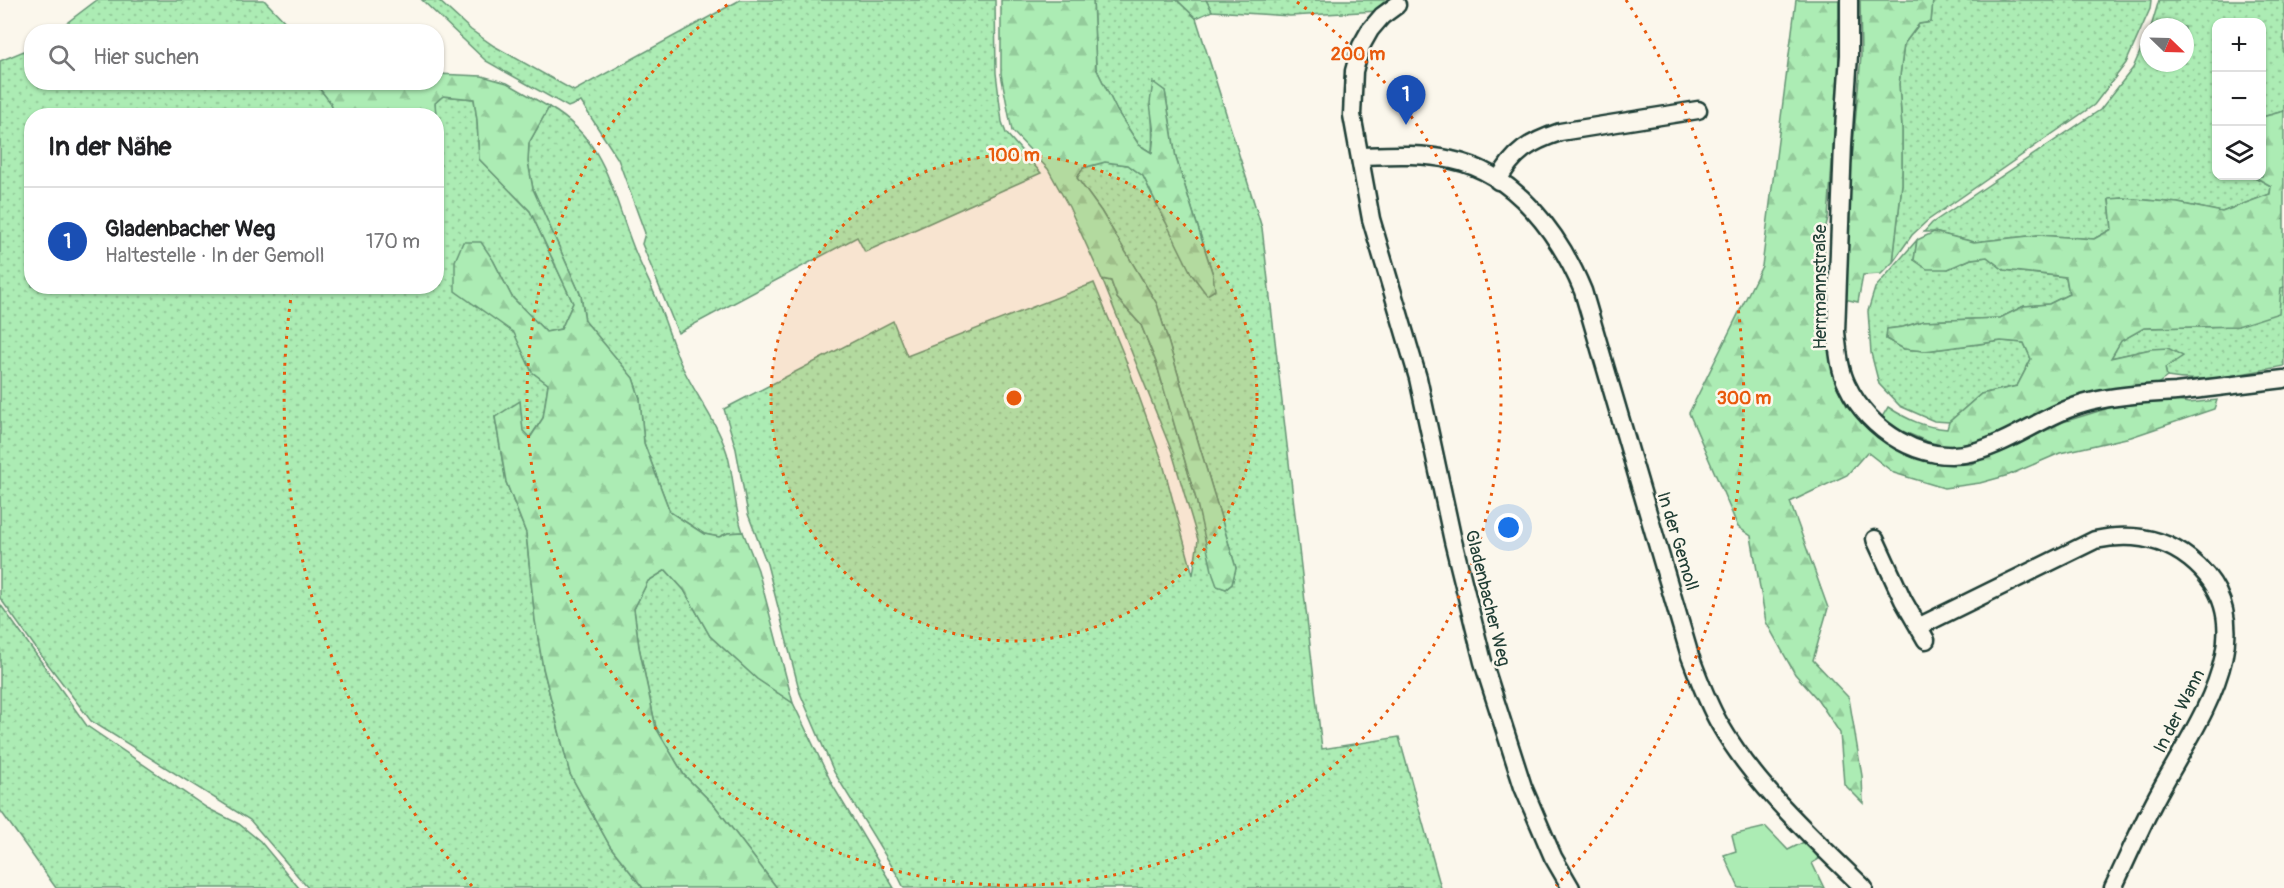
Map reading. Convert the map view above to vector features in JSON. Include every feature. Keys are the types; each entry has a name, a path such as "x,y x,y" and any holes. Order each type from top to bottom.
{"street":[{"name":"Herrmannstraße","path":"1849,0 1850,55 1842,155 1836,332 1845,383 1856,402 1871,420 1908,445 1940,454 1972,453 2053,415 2089,402 2284,379"},
{"name":"Gladenbacher Weg","path":"1397,5 1382,16 1370,30 1361,46 1354,71 1352,115 1371,219 1418,378 1453,541 1483,662 1523,787 1553,857 1571,888"},
{"path":"1498,181 1513,157 1542,138 1560,132 1698,110"},
{"name":"In der Gemoll","path":"1360,156 1408,155 1451,160 1473,167 1498,181 1535,211 1557,238 1580,281 1690,656 1703,690 1719,723 1742,757 1768,789 1864,888"},
{"name":"In der Wann","path":"1875,539 1903,600 1923,633 2095,540 2137,537 2169,545 2188,557 2204,572 2217,594 2224,613 2227,644 2222,671 2142,824 2113,888"}],"green space":[{"path":"97,0 264,0 287,24 65,24"},
{"path":"422,0 438,0 471,30 494,46 574,91 740,0 995,0 996,73 1002,122 1006,133 1041,173 865,252 857,237 678,333 642,244 645,233 618,159 581,102 568,107 486,61"},
{"path":"1001,0 1093,0 1096,68 1117,111 1139,145 1152,153 1154,134 1150,103 1153,82 1165,91 1176,158 1213,275 1215,290 1207,295 1192,275 1143,176 1128,165 1105,162 1083,168 1077,178 1101,211 1157,304 1236,568 1232,584 1226,589 1217,586 1213,575 1196,499 1156,362 1141,325 1117,298 1111,281 1102,279 1069,207 1048,169 1012,131 1001,74"},
{"path":"1093,0 1177,0 1196,18 1262,228 1322,749 1399,737 1441,888 904,888 834,772 800,693 767,564 748,514 736,449 724,409 893,321 907,356 1094,283 1125,358 1162,460 1193,575 1198,540 1172,452 1102,279 1111,281 1117,298 1141,325 1156,362 1196,499 1217,586 1226,589 1232,584 1236,568 1157,304 1101,211 1077,178 1083,168 1105,162 1128,165 1143,176 1164,219 1214,290 1213,275 1176,158 1165,91 1153,83 1152,153 1139,145 1117,111 1096,68"},
{"path":"1177,0 1206,0 1212,11 1196,18"},
{"path":"1206,0 1394,0 1378,11 1290,16 1212,11"},
{"path":"1796,0 1839,0 1839,68 1828,218 1824,234 1825,273 1833,370 1837,387 1847,406 1866,427 1904,453 1940,464 1971,464 2063,422 2112,407 2171,400 2189,403 2217,400 2214,409 2131,437 2060,453 2009,475 1980,483 1944,488 1894,473 1867,452 1847,475 1790,502 1828,608 1813,660 1849,698 1862,776 1863,803 1844,784 1840,733 1818,700 1795,674 1766,622 1751,536 1738,527 1689,413 1762,266"},
{"path":"1860,0 1933,0 1931,22 1919,24 1904,44 1899,84 1902,184 1893,262 1881,274 1863,275 1858,302 1844,299 1846,227 1861,56"},
{"path":"1933,0 2151,0 2146,18 2140,18 2140,32 2126,63 2094,105 1927,221 1912,235 1893,262 1902,184 1899,84 1904,44 1919,24 1931,22"},
{"path":"2159,0 2284,0 2284,111 2266,116 2266,18 2212,18 2212,180 2260,180 2271,186 2270,194 2222,212 2178,203 2123,198 2109,200 2112,229 2094,239 2038,235 1974,242 1934,232 1924,232 1932,223 2100,110 2133,68 2140,52 2140,72 2194,72 2194,18 2154,18"},
{"path":"24,51 24,90 321,90 332,108 24,108 24,294 444,294 444,108 435,108 435,103 443,96 474,99 479,159 530,211 573,303 561,329 546,332 512,297 493,260 494,318 515,333 532,372 548,384 543,418 529,439 523,431 495,417 506,482 526,533 535,620 543,668 570,774 610,846 643,888 308,888 250,820 91,721 0,598 0,61"},
{"path":"444,74 482,76 507,83 549,107 529,143 528,162 533,189 581,296 585,321 633,378 640,399 644,443 670,512 704,534 719,537 728,533 743,532 758,570 793,703 757,679 710,636 684,590 666,570 648,581 634,609 639,647 656,728 684,775 715,806 777,888 643,888 610,846 570,774 543,668 535,620 526,533 506,482 495,417 520,401 523,431 530,438 543,418 548,384 532,372 514,333 455,291 455,261 463,242 481,242 512,297 546,332 561,329 573,303 530,211 479,159 474,99 443,96 435,103 435,108 332,108 321,90 444,90"},
{"path":"549,107 568,120 583,135 604,168 679,360 711,417 727,453 737,512 743,532 728,533 719,537 704,534 670,512 644,443 640,399 633,378 585,321 581,296 533,189 528,162 529,143"},
{"path":"2284,111 2284,287 2281,288 2279,313 2238,326 2144,328 2121,341 2111,358 2151,349 2168,348 2183,356 2165,368 2167,377 2152,388 2120,388 2089,393 2067,401 1991,441 1956,447 1936,445 1902,431 1882,417 1888,407 1916,422 1947,429 1949,422 1981,394 2017,386 2031,359 2024,343 2001,341 1925,351 1904,349 1886,339 1887,329 1923,321 2000,318 2024,306 2049,304 2069,294 2066,277 2004,270 1987,257 1971,259 1948,269 1927,269 1914,260 1917,240 1934,232 1974,242 2038,235 2094,239 2112,229 2109,199 2123,198 2178,203 2222,212 2270,194 2271,186 2260,180 2266,180 2266,116"},
{"path":"1917,240 1914,260 1948,269 1971,259 1987,257 2004,270 2066,277 2069,294 2049,304 2024,306 2000,318 1923,321 1887,329 1886,339 1904,349 1925,351 2002,341 2024,343 2031,359 2017,386 1981,394 1949,422 1934,421 1900,406 1879,384 1871,353 1868,311 1875,288"},
{"path":"2281,287 2284,287 2284,366 2226,377 2182,379 2167,377 2165,368 2151,349 2110,358 2120,341 2144,328 2238,326"},
{"path":"666,570 684,590 710,636 757,679 793,703 833,786 894,888 777,888 715,806 684,775 656,728 639,647 634,609 648,581"},
{"path":"0,604 87,726 207,808 239,824 260,841 299,888 56,888 0,810"},
{"path":"1766,827 1788,850 1806,841 1819,859 1812,863 1824,888 1739,888 1724,855 1736,851 1732,835"}],"place":[{"name":"Gladenbacher Weg","path":"1406,125"}]}
